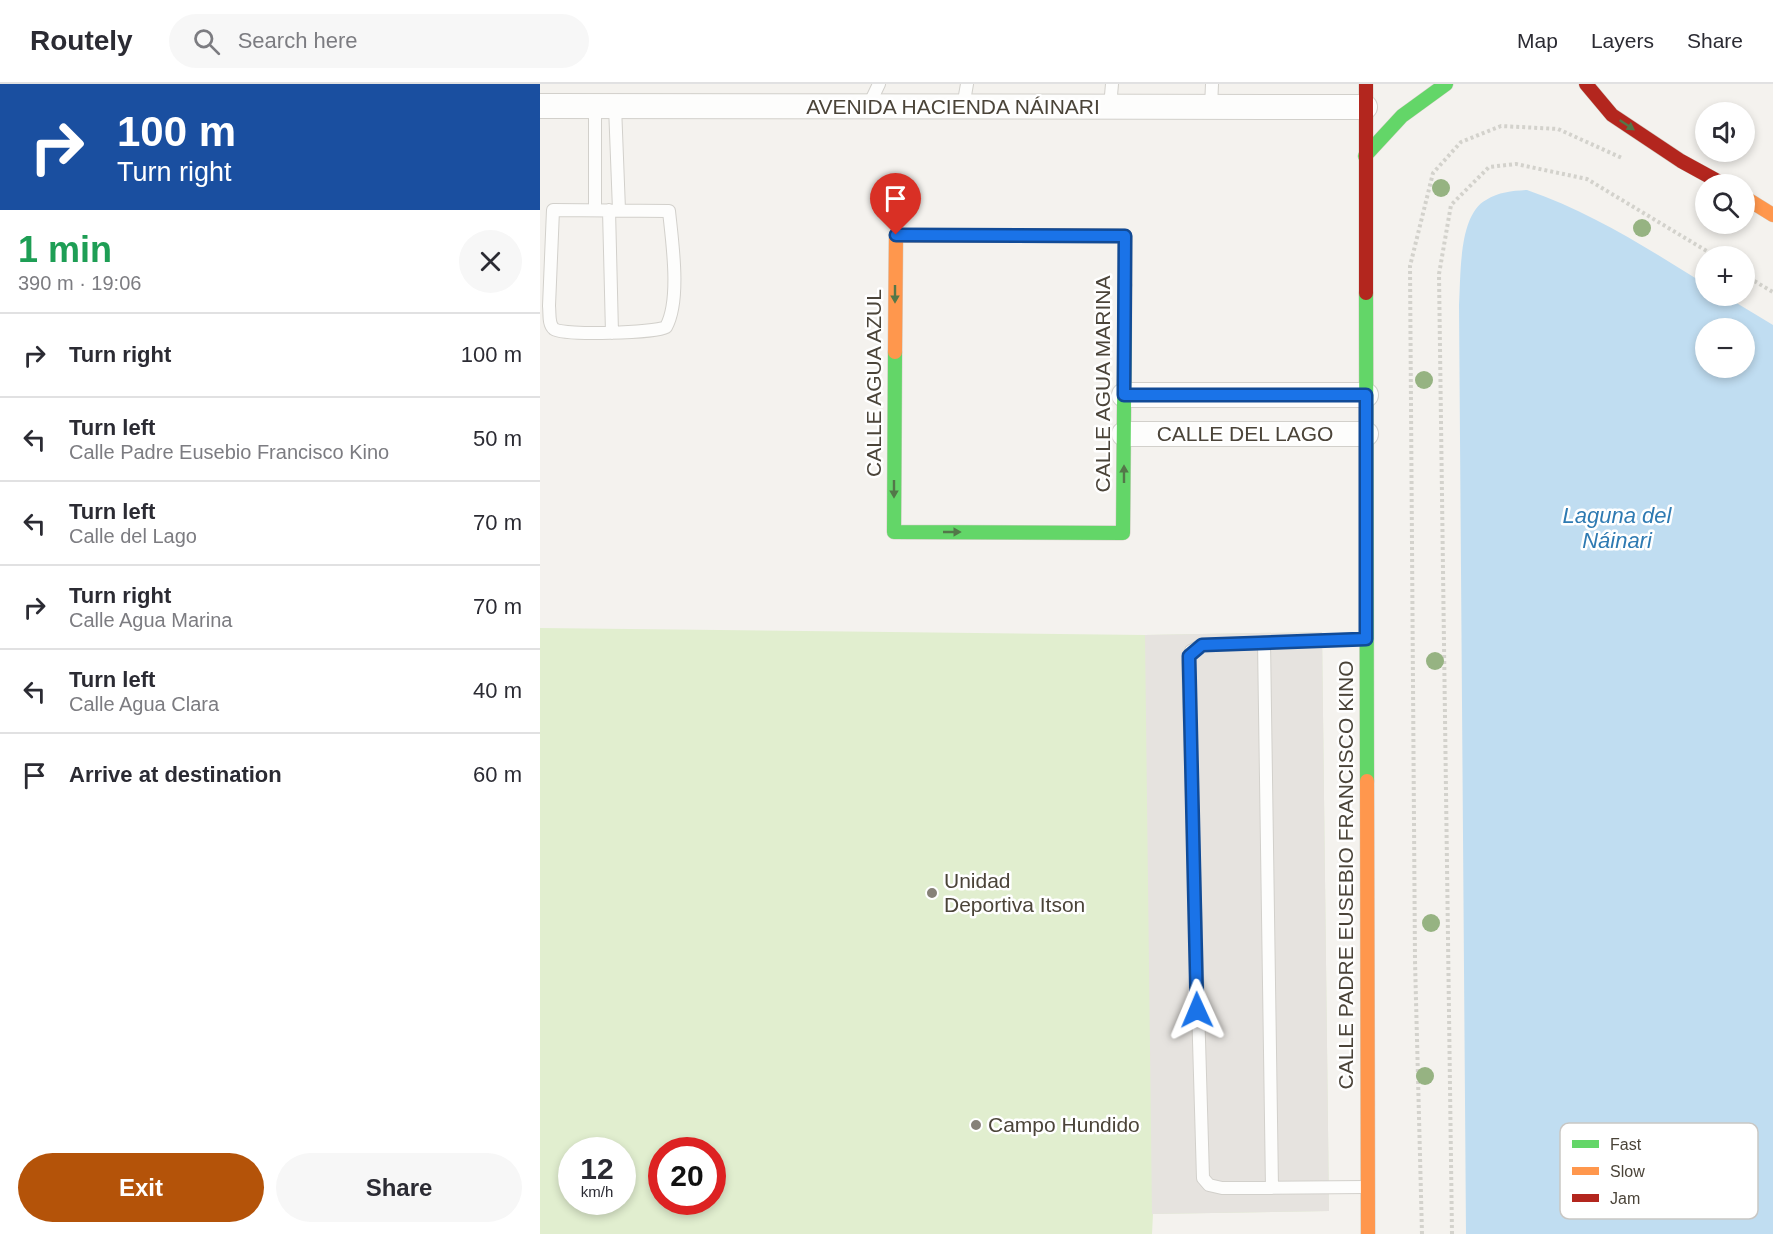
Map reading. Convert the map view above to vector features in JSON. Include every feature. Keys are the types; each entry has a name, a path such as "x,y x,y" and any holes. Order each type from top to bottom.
{"street":[{"path":"1365,156 1396,118 1415,102 1446,84"},
{"path":"1586,84 1612,115 1705,174"},
{"name":"AVENIDA HACIENDA NÁINARI","path":"540,106 868,107 965,95 1366,96"},
{"name":"CALLE PADRE EUSEBIO FRANCISCO KINO","path":"1366,96 1368,1234"},
{"path":"1755,203 1773,215"},
{"name":"CALLE AGUA MARINA","path":"896,235 1125,236 1124,533"},
{"name":"CALLE AGUA AZUL","path":"896,235 894,531 1124,533"},
{"name":"CALLE DEL LAGO","path":"1124,395 1366,395"},
{"name":"CALLE DEL LAGO","path":"1124,434 1366,434"}],"lane":[{"path":"868,107 879,84"},
{"path":"595,210 605,106"},
{"path":"605,106 614,210 612,333"},
{"path":"553,210 595,210 669,211 672,310 666,327 659,331 612,333 561,331 556,330 550,322 553,210"},
{"path":"1366,639 1202,645 1191,651 1188,662 1202,1172 1206,1182 1215,1187 1368,1187"},
{"path":"1264,642 1272,1188"}],"path":[{"path":"1422,1234 1415,961 1410,266 1416,234 1433,173 1461,142 1500,126 1558,129 1600,146 1630,163"},
{"path":"1452,1234 1439,274 1451,205 1489,167 1516,164 1587,179 1698,246"},
{"path":"1755,281 1773,292"}],"green space":[{"name":"Unidad Deportiva Itson","path":"540,628 1145,635 1322,632 1329,1211 1153,1214 1152,1234 540,1234"}],"shaded area":[{"path":"1322,632 1329,1211 1152,1214 1145,635"}],"water":[{"name":"Laguna del Náinari","path":"1527,190 1574,209 1640,244 1695,278 1695,306 1742,306 1773,325 1773,1234 1466,1234 1459,305 1463,248 1470,219 1477,208 1496,195"}],"traffic: fast":[{"path":"1365,156 1402,116 1446,84"},
{"path":"895,352 894,532 1123,533 1125,285"},
{"path":"1366,293 1367,781"}],"traffic: slow":[{"path":"1755,204 1773,215"},
{"path":"896,235 1125,236 1125,285"},
{"path":"895,352 896,235"},
{"path":"1367,781 1368,1234"}],"traffic: jam":[{"path":"1366,84 1366,293"},
{"path":"1586,84 1612,115 1705,174"}],"place":[{"name":"Unidad Deportiva Itson","path":"932,893"},
{"name":"Campo Hundido","path":"976,1125"}],"route":[{"path":"896,235 1125,236 1124,395 1366,395 1366,639 1202,645 1191,651 1189,656 1197,1010"}]}
